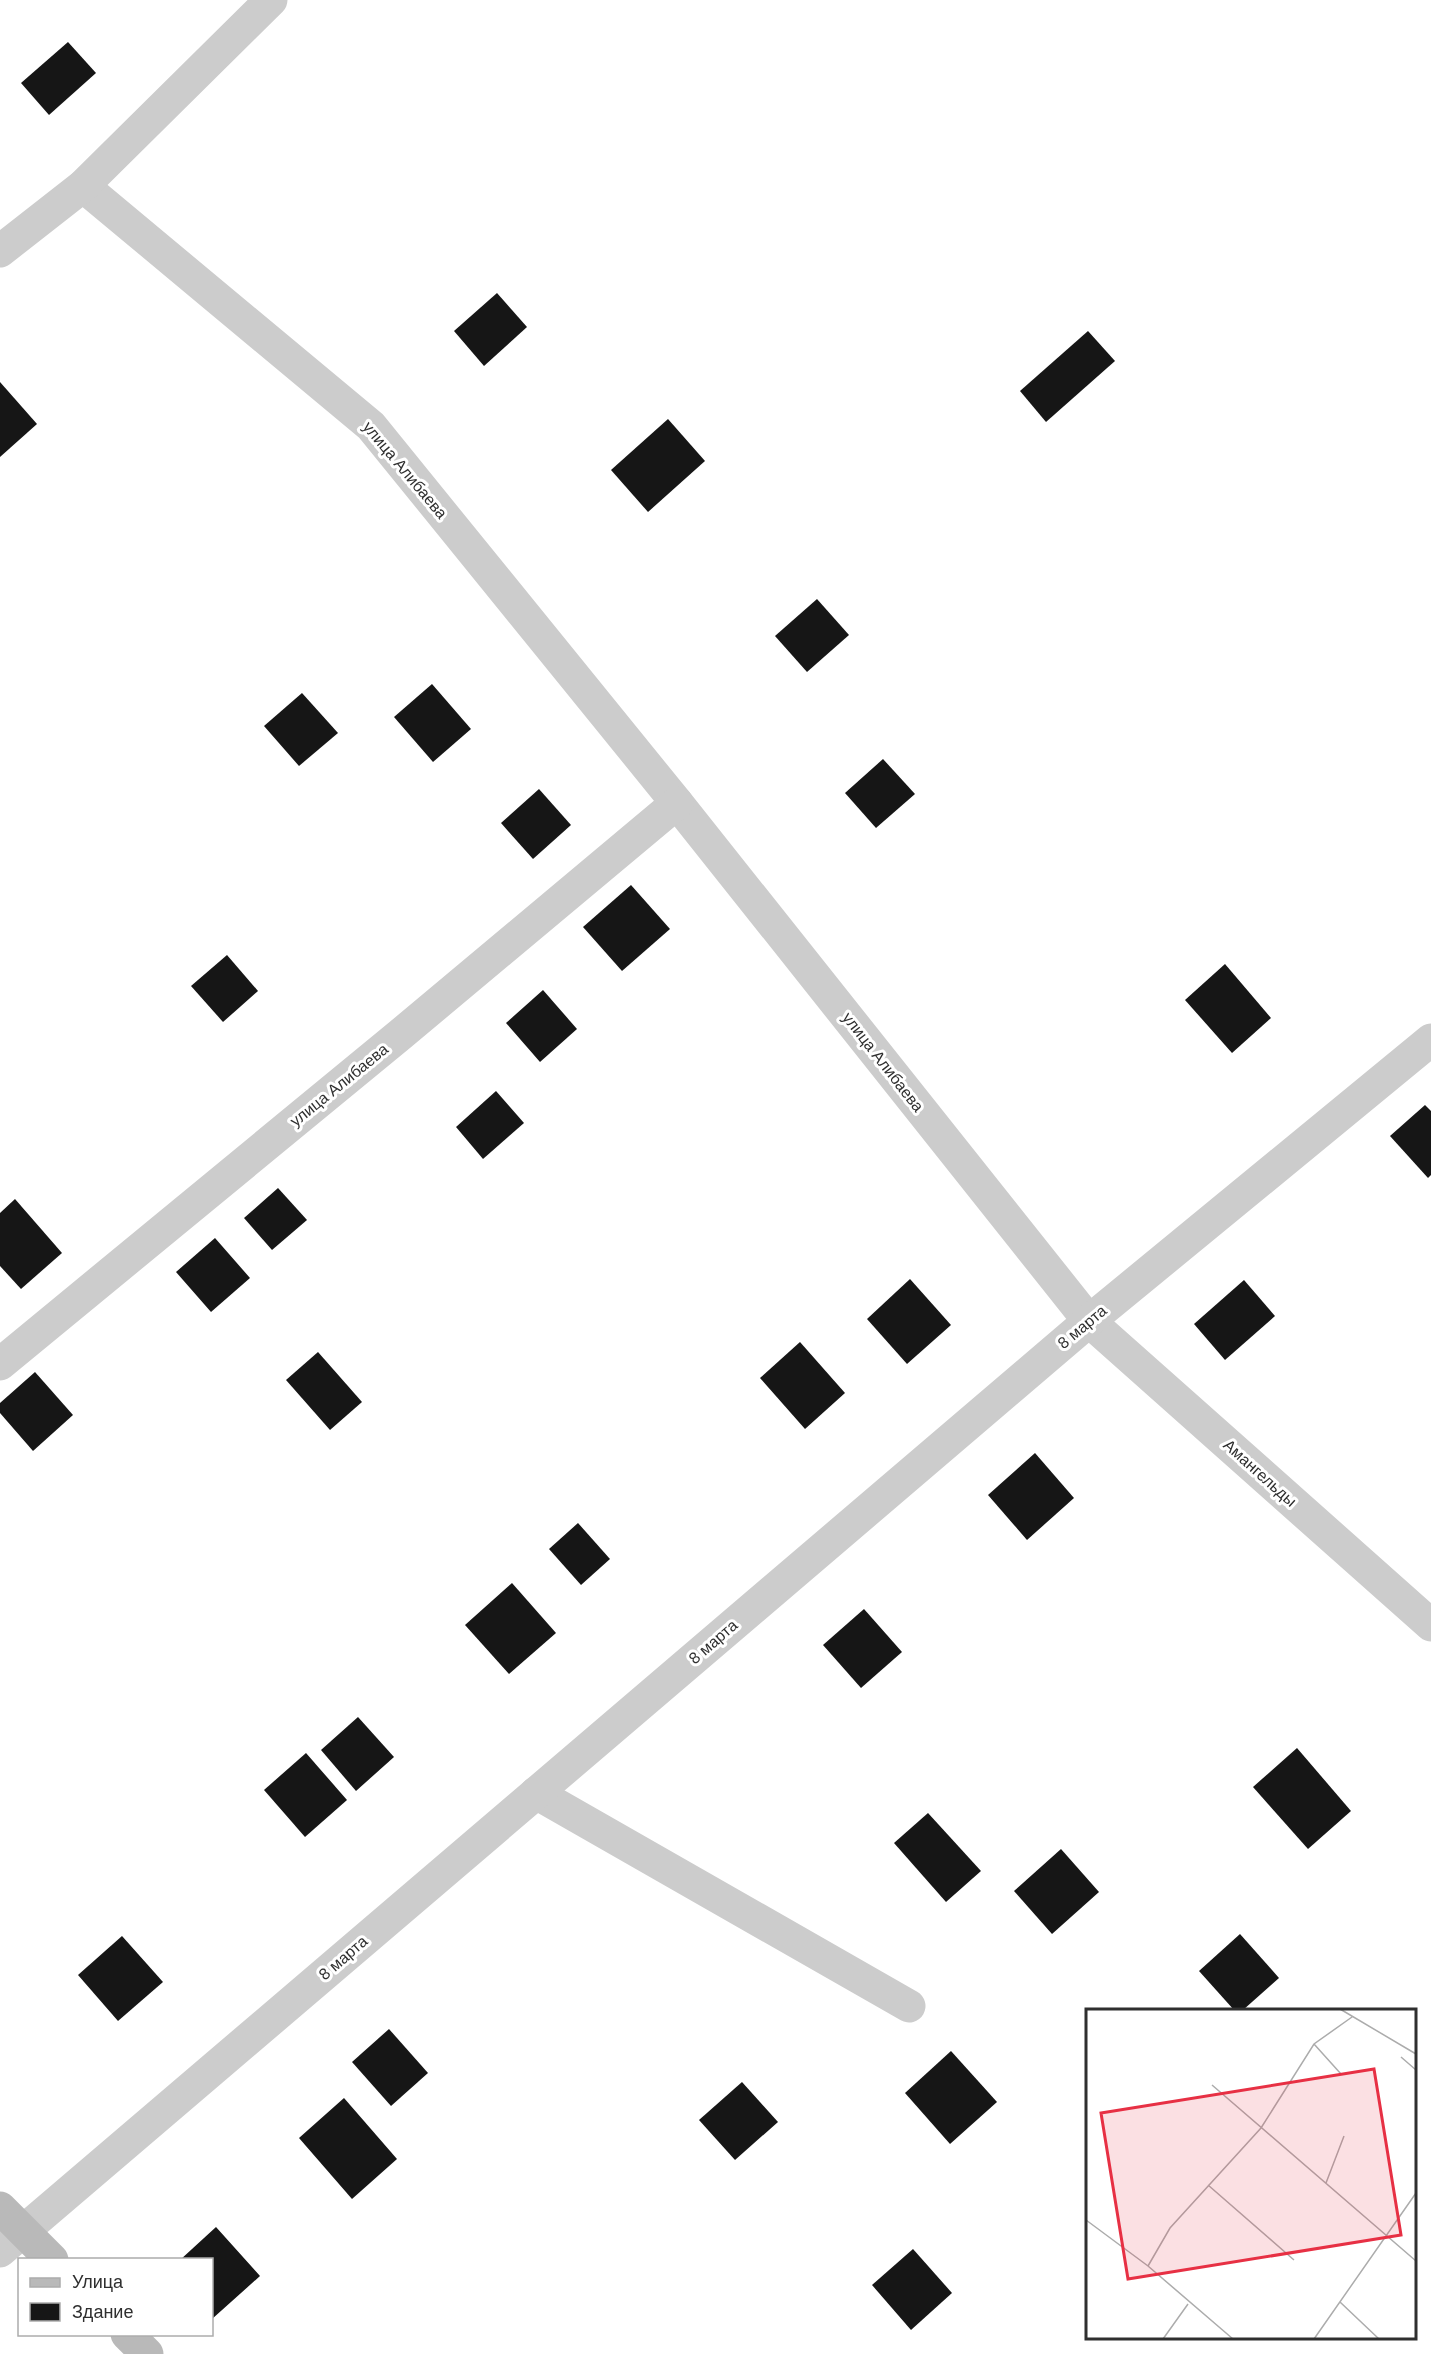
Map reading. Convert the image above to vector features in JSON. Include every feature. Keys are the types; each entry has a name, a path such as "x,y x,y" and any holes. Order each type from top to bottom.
{"street":[{"path":"0,250 83,186 271,0"},
{"name":"улица Алибаева","path":"83,186 370,426 676,803 1089,1321"},
{"name":"улица Алибаева","path":"0,1364 401,1034 676,803"},
{"name":"8 марта","path":"12,2241 1089,1321 1431,1040"},
{"name":"Амангельды","path":"1089,1321 1431,1625"},
{"path":"536,1793 909,2006"},
{"path":"0,2208 12,2241 50,2258"},
{"path":"130,2336 147,2354"}],"building":[{"path":"68,42 96,73 49,115 21,83"},
{"path":"497,293 527,327 484,366 454,331"},
{"path":"1088,331 1115,361 1046,422 1020,391"},
{"path":"0,382 37,424 0,457"},
{"path":"668,419 705,461 648,512 611,470"},
{"path":"817,599 849,635 807,672 775,636"},
{"path":"432,684 471,729 433,762 394,717"},
{"path":"302,693 338,733 299,766 264,726"},
{"path":"883,759 915,794 876,828 845,793"},
{"path":"539,789 571,825 533,859 501,823"},
{"path":"631,885 670,929 622,971 583,927"},
{"path":"227,955 258,991 223,1022 191,986"},
{"path":"1225,964 1271,1018 1232,1053 1185,1000"},
{"path":"543,990 577,1029 540,1062 506,1023"},
{"path":"496,1091 524,1123 483,1159 456,1127"},
{"path":"1425,1105 1431,1111 1431,1175 1428,1178 1390,1136"},
{"path":"278,1188 307,1220 272,1250 244,1218"},
{"path":"15,1199 62,1253 21,1289 0,1266 0,1213"},
{"path":"215,1238 250,1278 211,1312 176,1272"},
{"path":"910,1279 951,1325 907,1364 867,1319"},
{"path":"1244,1280 1275,1316 1225,1360 1194,1324"},
{"path":"800,1342 845,1393 805,1429 760,1378"},
{"path":"318,1352 362,1402 330,1430 286,1380"},
{"path":"35,1372 73,1415 33,1451 0,1413 0,1403"},
{"path":"1035,1453 1074,1498 1027,1540 988,1495"},
{"path":"578,1523 610,1559 581,1585 549,1549"},
{"path":"512,1583 556,1633 509,1674 465,1625"},
{"path":"864,1609 902,1652 861,1688 823,1645"},
{"path":"358,1717 394,1757 356,1791 321,1750"},
{"path":"1297,1748 1351,1811 1308,1849 1253,1787"},
{"path":"306,1753 347,1800 305,1837 264,1790"},
{"path":"928,1813 981,1871 946,1902 894,1843"},
{"path":"1061,1849 1099,1892 1052,1934 1014,1891"},
{"path":"1240,1934 1279,1978 1244,2009 1233,2009 1199,1971"},
{"path":"122,1936 163,1982 118,2021 78,1975"},
{"path":"389,2029 428,2073 391,2106 352,2062"},
{"path":"951,2051 997,2102 950,2144 905,2093"},
{"path":"742,2082 778,2122 735,2160 699,2120"},
{"path":"344,2098 397,2159 352,2199 299,2138"},
{"path":"216,2227 260,2276 213,2318 213,2258 182,2258"},
{"path":"913,2249 952,2293 911,2330 872,2285"}]}
